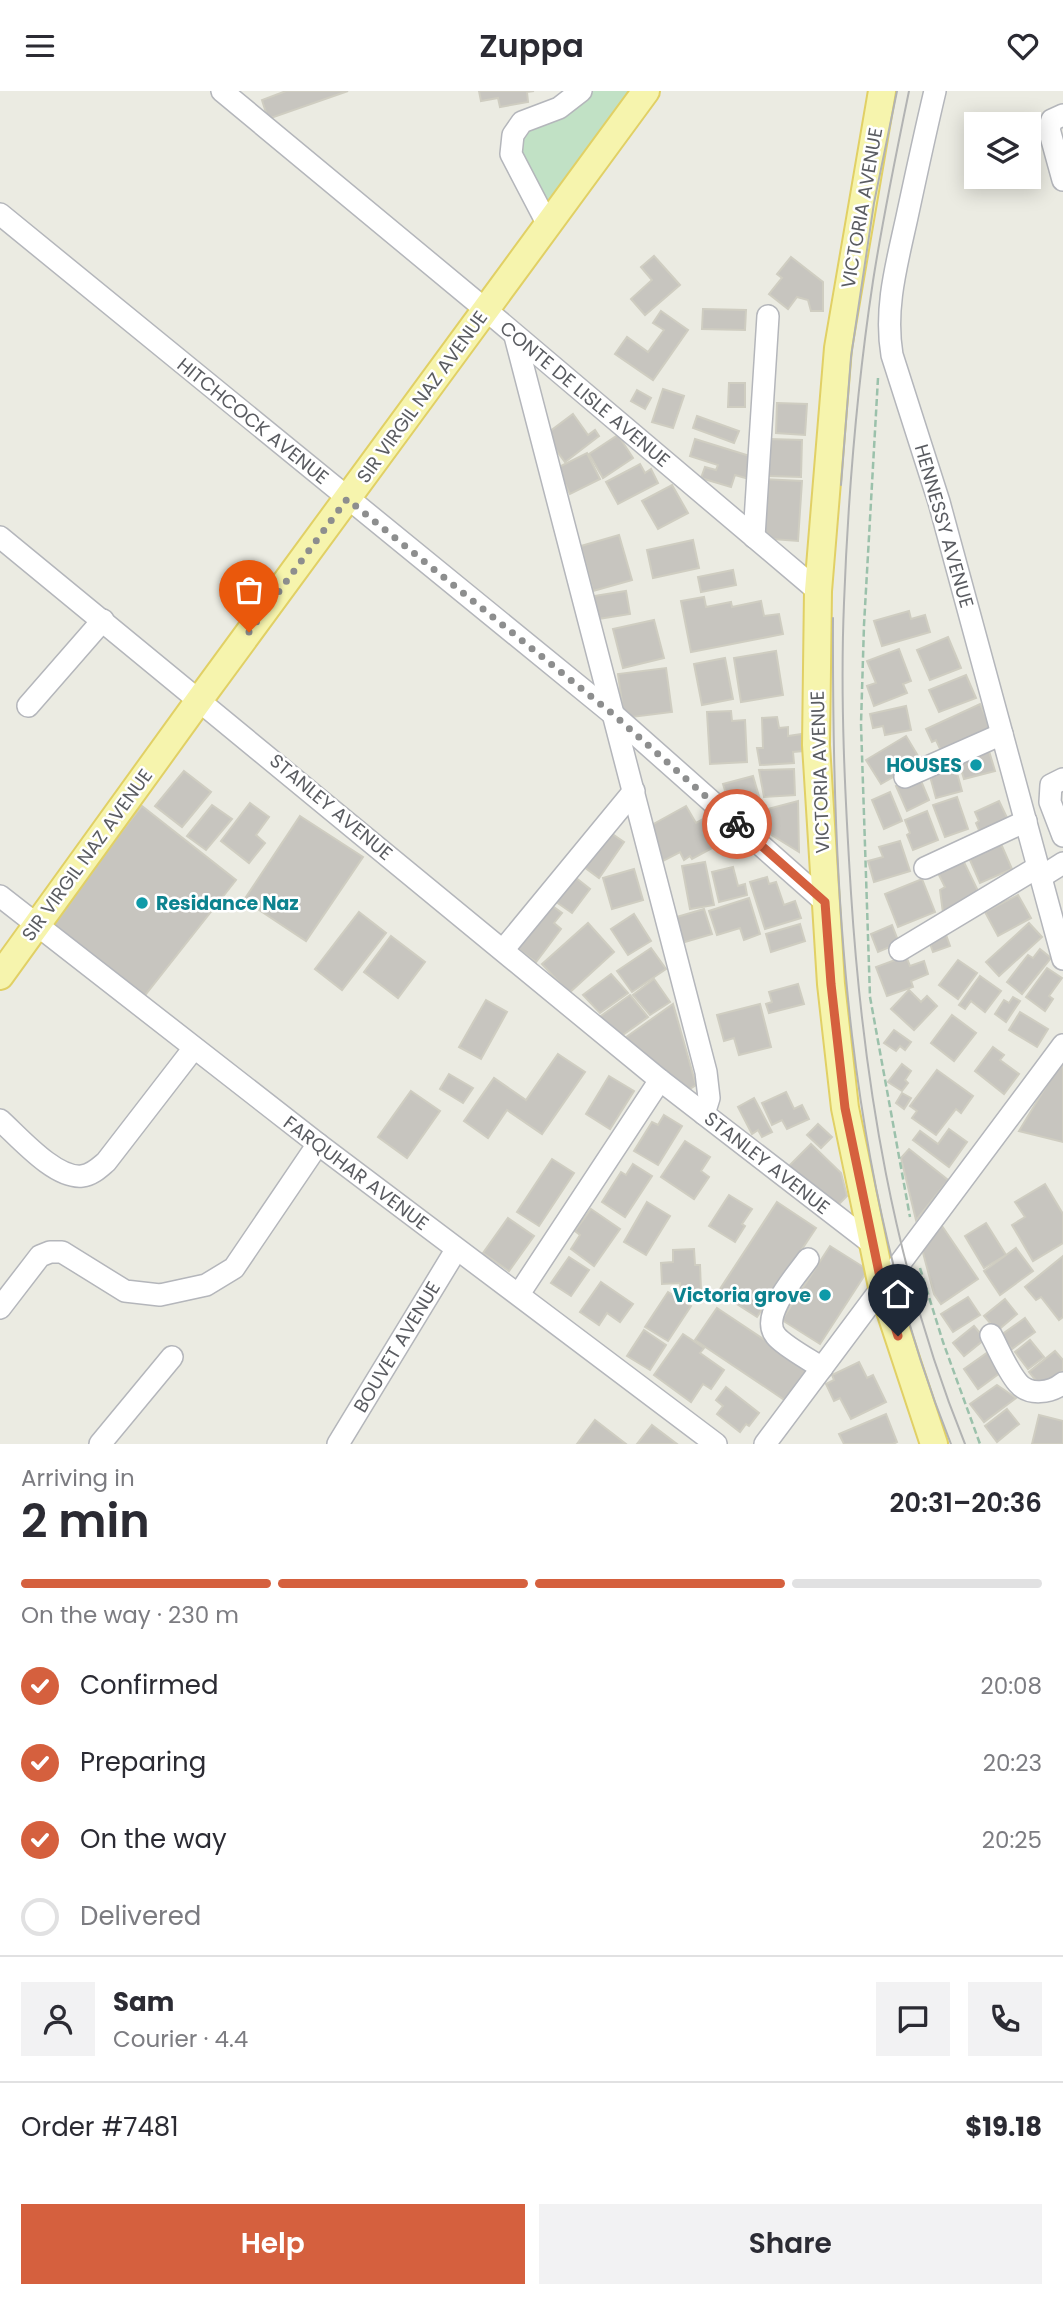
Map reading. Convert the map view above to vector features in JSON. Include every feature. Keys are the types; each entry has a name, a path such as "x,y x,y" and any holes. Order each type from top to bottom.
{"main road":[{"name":"SIR VIRGIL NAZ AVENUE","path":"0,976 646,91"},
{"name":"VICTORIA AVENUE","path":"882,91 838,348 818,591 816,745 831,984 845,1108 882,1287 934,1444"}],"street":[{"name":"CONTE DE LISLE AVENUE","path":"222,91 818,591"},
{"path":"548,225 511,155 513,135 522,122 559,108 581,91"},
{"name":"HENNESSY AVENUE","path":"935,91 900,250 888,317 888,334 892,355 939,502 1063,958"},
{"path":"1063,115 1052,120 1049,129 1063,180"},
{"name":"HITCHCOCK AVENUE","path":"0,213 614,715 825,902"},
{"path":"754,537 768,316"},
{"path":"516,336 706,1072 709,1098 704,1114"},
{"name":"STANLEY AVENUE","path":"0,537 660,1080 875,1246"},
{"path":"28,706 103,620"},
{"path":"905,777 1002,734"},
{"path":"1063,779 1051,785 1050,803 1063,836"},
{"path":"503,950 634,791"},
{"path":"925,868 1026,821"},
{"path":"901,950 1039,872 1063,863"},
{"name":"FARQUHAR AVENUE","path":"0,896 456,1250 519,1294 716,1444"},
{"path":"765,1444 1063,1045"},
{"path":"0,1120 56,1169 70,1175 84,1176 106,1161 194,1048"},
{"path":"519,1294 660,1080"},
{"path":"0,1308 40,1256 50,1252 62,1252 125,1291 160,1295 206,1285 234,1268 318,1144"},
{"name":"BOUVET AVENUE","path":"338,1444 456,1250"},
{"path":"808,1259 772,1311 771,1324 775,1336 822,1368"},
{"path":"991,1335 1019,1385 1032,1392 1046,1392 1063,1383"},
{"path":"100,1444 172,1357"}],"green space":[{"path":"588,91 639,91 546,208 534,194 516,135"}],"building":[{"path":"286,91 348,91 268,119 262,100"},
{"path":"479,91 534,91 527,92 528,102 500,107 498,98 481,101"},
{"path":"654,256 680,285 645,315 631,299 652,280 641,267"},
{"path":"791,257 823,282 823,311 811,311 808,300 797,297 788,309 769,294 782,278 777,274"},
{"path":"703,309 746,310 745,330 702,329"},
{"path":"661,311 688,330 653,380 615,354 627,337 648,352 664,330 653,323"},
{"path":"729,383 745,383 745,407 728,407"},
{"path":"663,389 684,396 673,428 652,422"},
{"path":"637,390 651,398 645,409 631,401"},
{"path":"777,403 807,404 805,435 776,433"},
{"path":"573,414 588,435 595,430 599,436 565,462 545,435"},
{"path":"697,416 739,431 734,443 693,428"},
{"path":"618,435 633,458 603,478 589,454"},
{"path":"695,439 756,458 749,479 735,475 731,487 701,478 705,467 716,470 718,465 690,456"},
{"path":"769,439 802,440 801,477 768,476"},
{"path":"587,453 600,479 570,494 557,468"},
{"path":"640,464 645,473 651,469 658,483 618,504 606,482"},
{"path":"762,479 802,481 798,541 758,538"},
{"path":"672,485 688,513 658,529 642,501"},
{"path":"619,535 632,580 593,591 581,546"},
{"path":"693,540 699,568 653,578 647,550"},
{"path":"733,570 736,585 701,592 698,577"},
{"path":"626,591 630,614 598,619 594,596"},
{"path":"704,597 706,607 731,602 732,607 761,601 764,616 779,614 783,634 691,652 681,601"},
{"path":"909,611 911,619 925,615 930,632 882,646 874,621"},
{"path":"654,620 664,658 623,668 613,629"},
{"path":"948,637 961,668 930,680 917,650"},
{"path":"899,649 911,681 903,684 907,693 874,706 867,686 876,683 867,661"},
{"path":"776,651 783,695 741,702 734,658"},
{"path":"725,658 733,699 702,705 694,664"},
{"path":"666,668 672,712 624,718 618,674"},
{"path":"966,675 976,698 939,712 929,690"},
{"path":"980,704 991,728 941,751 936,740 932,742 926,729"},
{"path":"906,706 911,730 885,735 883,726 873,728 870,714"},
{"path":"731,711 732,721 745,720 747,762 710,764 707,712"},
{"path":"777,717 779,728 788,727 788,736 802,734 803,751 793,752 794,763 760,765 757,748 763,748 762,718"},
{"path":"906,736 921,761 881,784 866,760"},
{"name":"HOUSES","path":"989,751 995,771 964,779 958,759"},
{"path":"954,762 962,791 936,798 928,769"},
{"path":"794,769 795,795 764,797 759,770"},
{"path":"184,771 211,792 182,827 155,806"},
{"path":"753,776 761,803 731,810 723,784"},
{"path":"919,776 929,800 907,811 896,786"},
{"path":"890,792 902,821 884,829 872,800"},
{"path":"957,797 968,829 945,837 933,805"},
{"path":"798,801 799,852 741,816"},
{"path":"999,801 1010,824 982,837 975,812"},
{"path":"250,803 269,817 256,835 265,843 249,863 221,841"},
{"path":"212,805 232,819 206,850 187,836"},
{"name":"Residance Naz","path":"142,806 236,880 142,999 47,925"},
{"path":"686,806 696,823 707,817 715,823 725,841 692,859 690,856 684,860 680,852 663,861 647,831 650,826"},
{"path":"927,811 938,840 913,850 905,820"},
{"path":"300,816 363,857 306,941 244,900"},
{"path":"608,831 624,842 599,878 584,867"},
{"path":"998,837 1012,869 980,883 966,851"},
{"path":"900,841 910,871 874,882 868,861 883,857 879,847"},
{"path":"959,852 980,895 943,913 940,890 945,887 934,865"},
{"path":"705,862 714,905 690,909 682,866"},
{"path":"733,867 738,886 745,884 747,895 719,902 712,872"},
{"path":"634,869 643,900 612,909 603,878"},
{"path":"571,874 590,889 572,913 552,899"},
{"path":"767,877 769,884 776,882 784,905 795,901 801,918 765,929 750,882"},
{"path":"922,879 935,912 898,927 885,894"},
{"path":"1018,895 1031,918 998,936 985,912"},
{"path":"749,898 760,934 744,940 740,928 717,935 709,911"},
{"path":"547,902 562,913 554,923 561,929 536,962 514,946"},
{"path":"704,909 712,934 678,944 670,919"},
{"path":"359,912 386,933 342,990 315,969"},
{"path":"634,914 651,941 628,955 611,929"},
{"path":"588,923 614,952 569,993 542,964"},
{"path":"1029,923 1042,937 999,976 986,962"},
{"path":"800,924 805,941 771,952 766,934"},
{"path":"892,925 899,943 878,952 871,934"},
{"path":"945,932 950,946 933,952 928,938"},
{"path":"391,936 425,962 398,998 364,972"},
{"path":"651,948 666,969 632,992 617,971"},
{"path":"1040,949 1051,958 1022,994 1007,982 1028,955 1033,958"},
{"path":"906,956 910,966 924,961 928,974 911,981 913,987 887,996 876,967"},
{"path":"958,960 977,973 958,999 939,985"},
{"path":"1047,968 1062,978 1049,996 1053,999 1045,1011 1026,997"},
{"path":"611,974 628,993 600,1013 583,995"},
{"path":"980,976 1001,991 985,1012 971,1001 965,1009 959,1005"},
{"path":"654,979 670,1002 650,1015 633,995"},
{"path":"798,984 804,1004 769,1013 766,1004 772,1002 769,992"},
{"path":"909,990 921,1002 927,996 937,1006 914,1030 891,1009"},
{"path":"630,995 648,1017 620,1037 598,1018"},
{"path":"1013,997 1020,1001 1006,1022 995,1014 1004,1000 1009,1003"},
{"path":"486,1000 507,1012 481,1059 459,1047"},
{"path":"673,1004 696,1085 685,1092 622,1040"},
{"path":"760,1004 771,1047 739,1055 734,1038 724,1041 717,1015"},
{"path":"1020,1012 1048,1029 1037,1047 1009,1030"},
{"path":"952,1015 976,1033 954,1061 931,1043"},
{"path":"894,1030 911,1042 905,1050 900,1046 896,1051 884,1043"},
{"path":"993,1047 1004,1055 1000,1060 1019,1074 1004,1094 975,1071"},
{"path":"558,1054 585,1072 542,1134 507,1110 488,1138 464,1121 494,1078 526,1100"},
{"path":"902,1064 911,1071 905,1080 908,1083 902,1091 888,1082"},
{"path":"1059,1065 1063,1065 1063,1142 1019,1131"},
{"path":"937,1070 973,1096 961,1113 956,1109 936,1135 912,1118 917,1111 910,1106"},
{"path":"449,1074 473,1088 463,1103 440,1089"},
{"path":"609,1076 634,1091 610,1129 586,1114"},
{"path":"411,1091 440,1111 407,1158 378,1137"},
{"path":"786,1092 794,1109 802,1105 809,1119 787,1129 782,1120 772,1125 762,1103"},
{"path":"902,1093 911,1098 904,1109 896,1103"},
{"path":"754,1098 772,1132 762,1137 758,1130 752,1134 738,1107"},
{"path":"664,1115 682,1126 658,1165 634,1151 652,1122 658,1125"},
{"path":"818,1124 832,1137 821,1148 807,1135"},
{"path":"949,1129 967,1142 949,1167 913,1140 920,1131 938,1144"},
{"path":"685,1141 710,1157 701,1171 709,1177 694,1199 661,1177"},
{"path":"811,1144 841,1173 847,1196 832,1211 787,1168"},
{"path":"909,1149 948,1180 916,1220 901,1158"},
{"path":"552,1159 574,1173 539,1226 517,1212"},
{"path":"633,1164 652,1176 625,1217 602,1202 621,1172 626,1175"},
{"path":"1045,1184 1063,1214 1063,1243 1033,1261 1012,1225 1025,1217 1015,1202"},
{"path":"729,1195 752,1209 735,1242 709,1226"},
{"path":"647,1202 670,1216 646,1255 624,1242"},
{"path":"777,1202 816,1228 757,1317 718,1292"},
{"path":"591,1209 620,1229 594,1266 571,1249 580,1235 575,1231"},
{"path":"508,1218 534,1236 509,1271 483,1253"},
{"path":"986,1223 1006,1255 984,1268 965,1236"},
{"path":"942,1226 978,1279 941,1304 934,1294 922,1249"},
{"name":"Victoria grove","path":"830,1246 868,1270 820,1344 782,1320"},
{"path":"1016,1248 1033,1271 1000,1295 984,1271"},
{"path":"694,1249 695,1265 700,1265 701,1291 681,1292 680,1283 662,1284 661,1263 673,1262 673,1250"},
{"path":"1063,1256 1063,1317 1059,1320 1041,1297 1036,1300 1025,1287"},
{"path":"569,1257 589,1270 571,1296 551,1283"},
{"path":"601,1282 633,1304 620,1322 607,1313 599,1325 580,1312"},
{"path":"668,1292 691,1306 668,1341 645,1327"},
{"path":"968,1297 980,1315 953,1332 941,1314"},
{"path":"1005,1299 1017,1314 997,1331 984,1316"},
{"path":"717,1308 808,1369 786,1401 695,1340"},
{"path":"1025,1318 1035,1332 1012,1349 1001,1335"},
{"path":"974,1326 985,1339 964,1356 953,1343"},
{"path":"644,1330 666,1345 650,1370 627,1356"},
{"path":"683,1334 704,1348 700,1353 724,1370 711,1389 703,1384 691,1402 654,1375"},
{"path":"1030,1340 1044,1357 1028,1369 1015,1352"},
{"path":"991,1350 1004,1370 978,1389 964,1369"},
{"path":"1055,1351 1063,1360 1063,1370 1042,1388 1029,1372"},
{"path":"859,1362 867,1378 873,1375 886,1402 851,1419 840,1398 834,1401 826,1384 834,1380 832,1375"},
{"path":"997,1385 1016,1398 984,1422 970,1404"},
{"path":"726,1387 759,1413 749,1426 746,1424 740,1432 717,1414 723,1406 716,1400"},
{"path":"1007,1409 1019,1424 997,1442 985,1426"},
{"path":"886,1414 897,1442 844,1444 839,1434"},
{"path":"1039,1415 1063,1421 1063,1444 1032,1444"},
{"path":"595,1420 626,1444 577,1444"},
{"path":"652,1425 677,1444 637,1444"}],"tram line":[{"path":"841,485 851,357 874,203 897,91"},
{"path":"909,91 873,281 854,442 843,639 845,784 856,963 864,1034 886,1173 919,1311 965,1444"},
{"path":"833,618 836,828 852,1037 867,1141 888,1244 916,1345 951,1444"}],"way so far":[{"path":"249,632 347,499 614,715 737,824"}],"place":[{"name":"HOUSES","path":"976,765"},
{"name":"Residance Naz","path":"142,903"},
{"name":"Victoria grove","path":"825,1295"}],"route":[{"path":"737,824 825,902 845,1108 882,1287 898,1336"}]}
